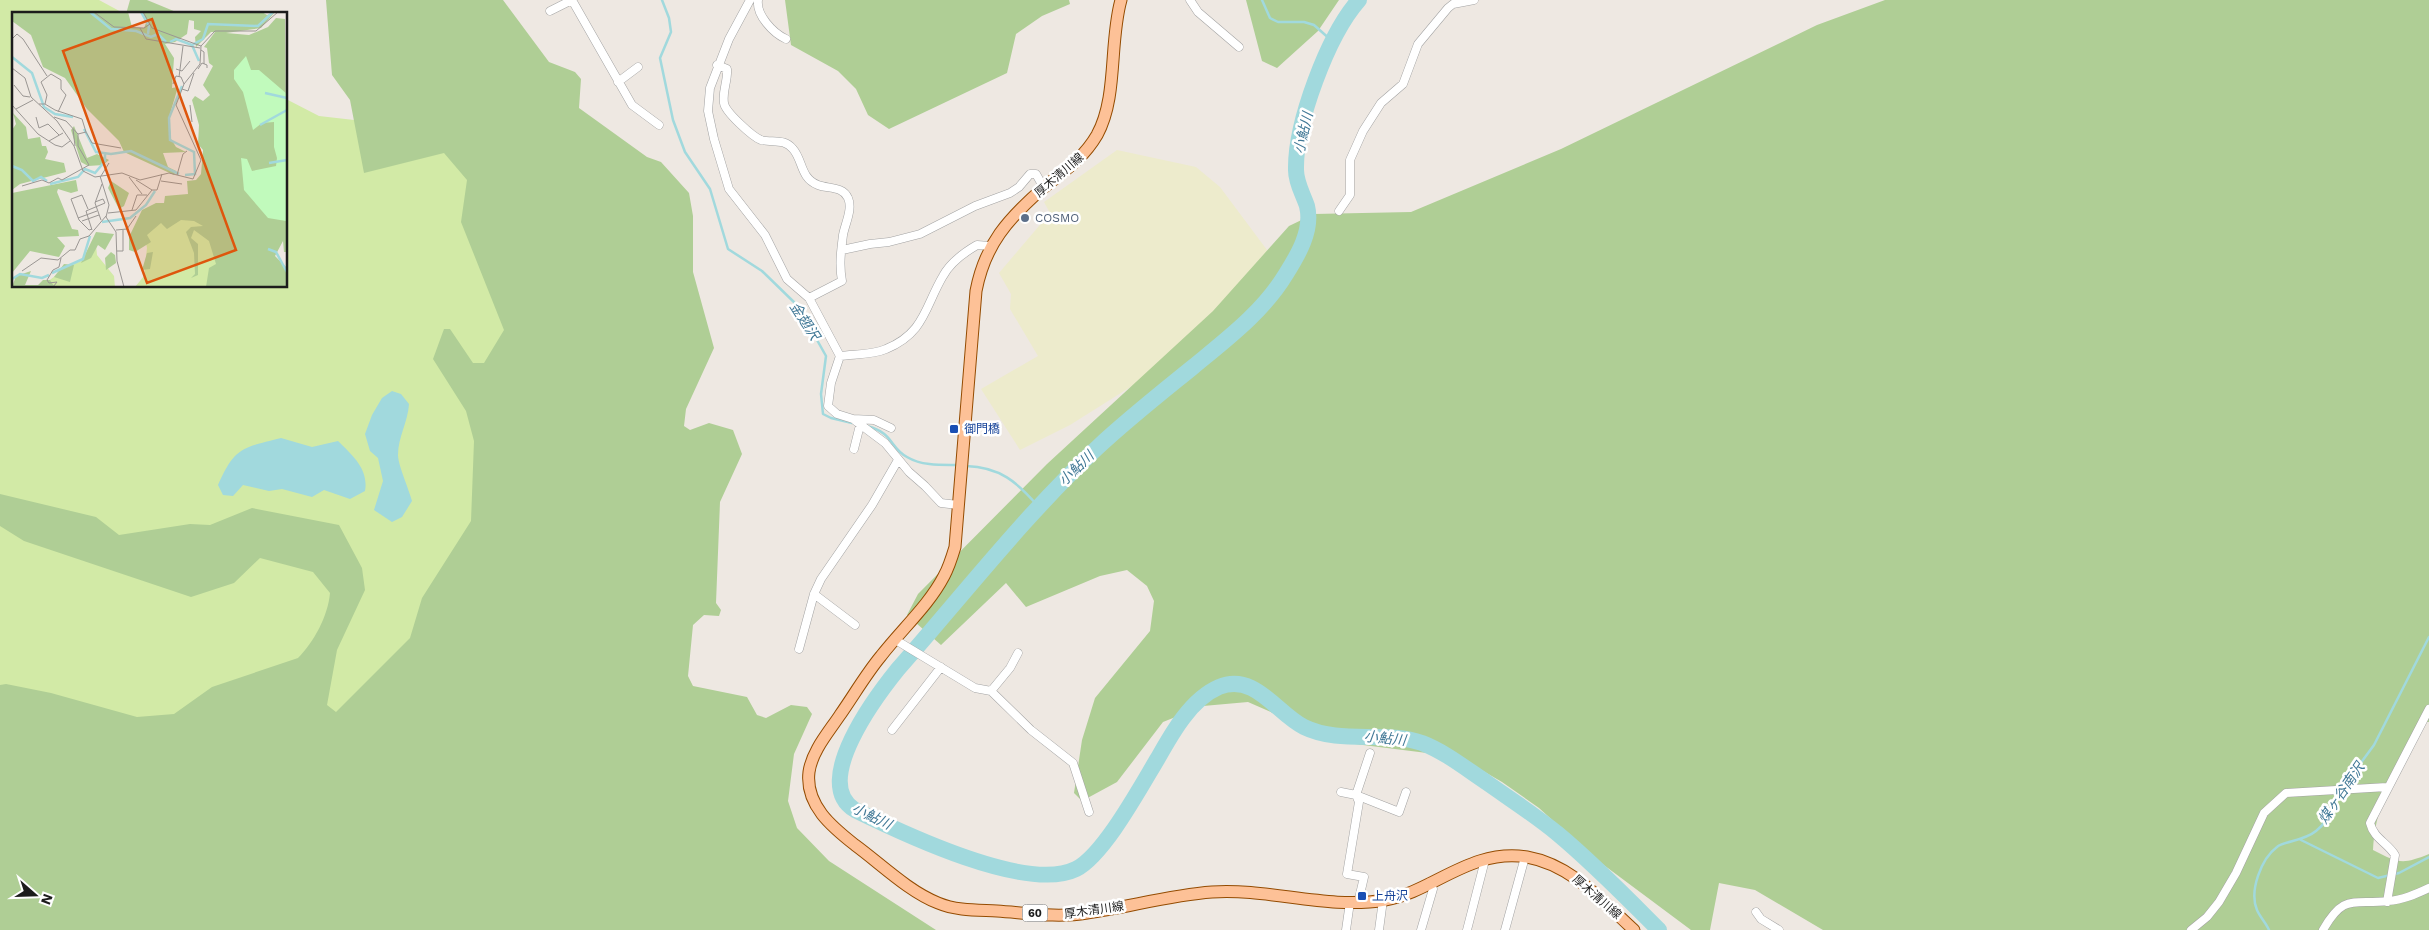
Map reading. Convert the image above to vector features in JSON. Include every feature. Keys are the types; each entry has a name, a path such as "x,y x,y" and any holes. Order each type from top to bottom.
{"main road":[{"name":"厚木清川線","path":"1122,0 1117,16 1109,94 1098,132 1082,157 1013,216 990,246 976,291 955,548 945,575 930,597 894,639 815,752 809,774 811,793 817,810 833,828 920,894 939,904 956,909 1061,915 1086,914 1211,892 1242,892 1354,903 1394,898 1458,868 1485,860 1525,857 1553,864 1572,874 1634,930"}],"street":[{"path":"550,10 572,0 632,105 658,125"},
{"path":"750,0 737,22 710,88 708,111 729,189 765,235 787,279 809,298 840,356 831,383 828,406 837,414 853,419 874,420 891,428"},
{"path":"758,0 758,5 766,22 777,34 786,39"},
{"path":"1190,0 1198,12 1239,48"},
{"path":"1339,210 1350,195 1350,160 1356,145 1381,103 1403,84 1418,44 1453,4 1474,0"},
{"path":"718,65 727,69 728,78 723,93 724,105 729,114 760,139 784,141 794,149 801,170 808,178 817,185 842,190 849,198 849,212 843,234 839,266 842,281 809,298"},
{"path":"618,82 638,67"},
{"path":"842,250 889,242 920,234 975,206 1010,193 1020,187 1030,174 1036,174 1044,188"},
{"path":"840,356 885,350 902,340 923,320 943,275 951,266 977,245 990,246"},
{"path":"853,419 885,442 898,460 941,503 958,505"},
{"path":"854,449 860,425"},
{"path":"799,649 814,594 872,505 898,460"},
{"path":"814,594 855,625"},
{"path":"894,639 975,688 990,691 1031,730 1073,763 1089,812"},
{"path":"990,691 1010,668 1018,653"},
{"path":"892,730 939,666"},
{"path":"2387,902 2395,855 2389,846 2372,832 2370,823 2429,709"},
{"path":"1346,930 1364,877 1347,874 1359,802 1356,794 1370,754"},
{"path":"2191,930 2207,917 2219,902 2236,873 2264,813 2286,794 2387,787"},
{"path":"1341,792 1356,794 1399,812 1406,792"},
{"path":"1505,930 1525,857"},
{"path":"1467,930 1485,860"},
{"path":"1421,930 1433,889 1430,882"},
{"path":"2323,930 2332,915 2341,906 2358,901 2387,902 2409,897 2429,888"},
{"path":"1379,930 1383,900"},
{"path":"1756,912 1761,919 1779,930"}],"shaded area":[{"path":"1117,150 1196,167 1220,187 1273,258 1194,347 1070,425 1020,450 981,389 1038,356 1010,309 1011,294 999,273 1050,213 1044,202"}],"green space":[{"path":"0,0 99,0 121,12 12,12 12,288 288,288 288,100 319,116 477,134 606,328 343,780 0,727"},
{"path":"130,0 147,0 176,12 127,12"},
{"path":"326,0 503,0 549,62 575,72 581,79 579,108 647,157 661,162 689,193 693,216 693,272 714,348 686,409 684,426 690,430 709,423 733,430 742,454 720,502 716,603 721,610 719,616 704,615 693,625 688,676 693,686 747,697 757,715 766,718 791,705 807,707 812,714 794,754 788,801 797,828 829,861 936,930 0,930 0,685 6,684 51,693 137,717 174,714 212,687 298,658 319,628 329,602 330,593 313,572 260,558 234,583 191,597 24,541 0,526 0,494 96,517 119,535 190,524 210,525 252,508 339,525 362,568 365,590 337,650 327,705 336,712 410,638 422,598 471,521 474,441 466,411 433,359 444,329 450,329 473,363 484,363 504,330 461,222 467,180 444,153 364,173 350,100 332,75"},
{"path":"785,0 1069,0 1070,4 1042,16 1016,34 1007,73 889,129 868,115 856,89 838,71 791,45"},
{"path":"1246,0 1339,0 1318,31 1277,68 1262,61"},
{"path":"1885,0 2429,0 2429,722 2423,722 2390,783 2379,814 2373,850 2388,858 2400,861 2412,860 2429,854 2429,930 1823,930 1755,890 1719,883 1710,930 1691,930 1593,857 1539,808 1502,782 1459,757 1339,742 1248,702 1203,706 1163,722 1117,782 1082,801 1074,793 1082,740 1095,698 1150,631 1154,601 1147,586 1127,570 1100,576 1026,607 1006,583 941,645 907,615 918,594 1047,464 1213,311 1289,226 1314,214 1411,212 1561,149 1817,25"}],"water":[{"path":"392,391 401,394 409,404 398,455 412,501 402,517 392,522 374,510 383,481 378,458 370,451 365,434 372,415 382,398"},
{"path":"281,438 312,447 338,441 354,457 362,469 366,483 365,491 350,499 324,490 312,497 282,489 269,491 243,485 233,496 223,495 218,485 235,456 248,447"}],"waterway":[{"name":"金翅沢","path":"662,0 669,18 671,32 660,58 673,120 685,152 710,189 728,249 762,271 798,306 826,356 821,394 823,414 852,423"},
{"path":"1262,0 1270,18 1278,22 1304,22 1314,25 1332,41"},
{"name":"小鮎川","path":"1359,0 1347,15 1325,57 1307,105 1297,151 1296,175 1307,206 1308,224 1300,250 1277,288 1244,324 1098,447 1045,500 995,555 898,669 863,718 843,760 840,780 843,797 855,810 902,832 965,857 997,867 1027,873 1054,874 1076,869 1087,861 1110,835 1176,728 1191,708 1209,692 1219,687 1232,684 1244,685 1265,696 1294,721 1318,732 1348,737 1408,739 1422,743 1447,756 1558,834 1659,930"},
{"name":"金翅沢","path":"867,426 882,432 901,453 913,460 932,464 958,465"},
{"name":"金翅沢","path":"966,466 989,469 1007,477 1038,506"},
{"name":"煤ヶ谷南沢","path":"2343,787 2374,745 2429,637"},
{"name":"煤ヶ谷南沢","path":"2269,930 2258,913 2254,894 2258,876 2266,859 2280,845 2306,837 2316,831 2328,818 2341,792"},
{"path":"2301,840 2378,878 2399,873 2429,857"}],"place":[{"name":"COSMO","path":"1025,218"},
{"name":"御門橋","path":"954,429"},
{"name":"上舟沢","path":"1362,896"}]}
